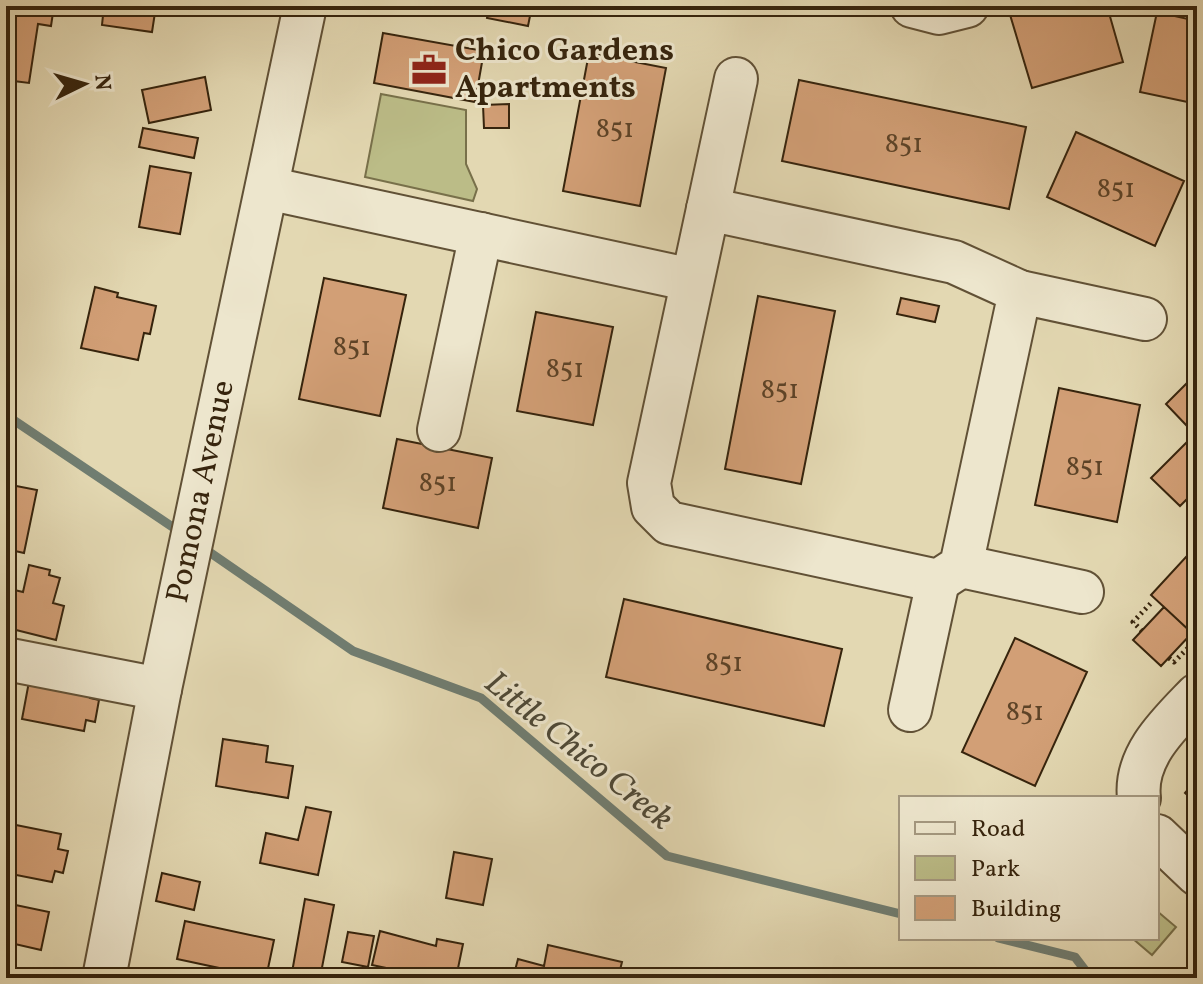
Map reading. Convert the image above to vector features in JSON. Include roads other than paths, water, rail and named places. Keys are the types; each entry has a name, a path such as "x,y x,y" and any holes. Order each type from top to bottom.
{"street":[{"name":"Pomona Avenue","path":"104,978 160,689 305,6"},
{"path":"912,6 939,13 967,6"},
{"path":"736,79 649,483 653,507 669,523 949,574 1082,592"},
{"path":"267,188 692,280"},
{"path":"708,209 954,262 1020,292 1145,319"},
{"path":"439,430 481,234"},
{"path":"910,710 949,574 1020,292"},
{"path":"6,659 160,689"},
{"path":"1139,796 1138,785 1146,757 1171,722 1197,695"},
{"path":"1159,838 1197,874"}],"waterway":[{"name":"Little Chico Creek","path":"6,415 180,532"},
{"name":"Little Chico Creek","path":"202,547 353,651 481,698 667,856 899,914"},
{"name":"Little Chico Creek","path":"1006,940 1075,957 1091,978"}],"place":[{"name":"Chico Gardens Apartments","path":"429,70"}]}
